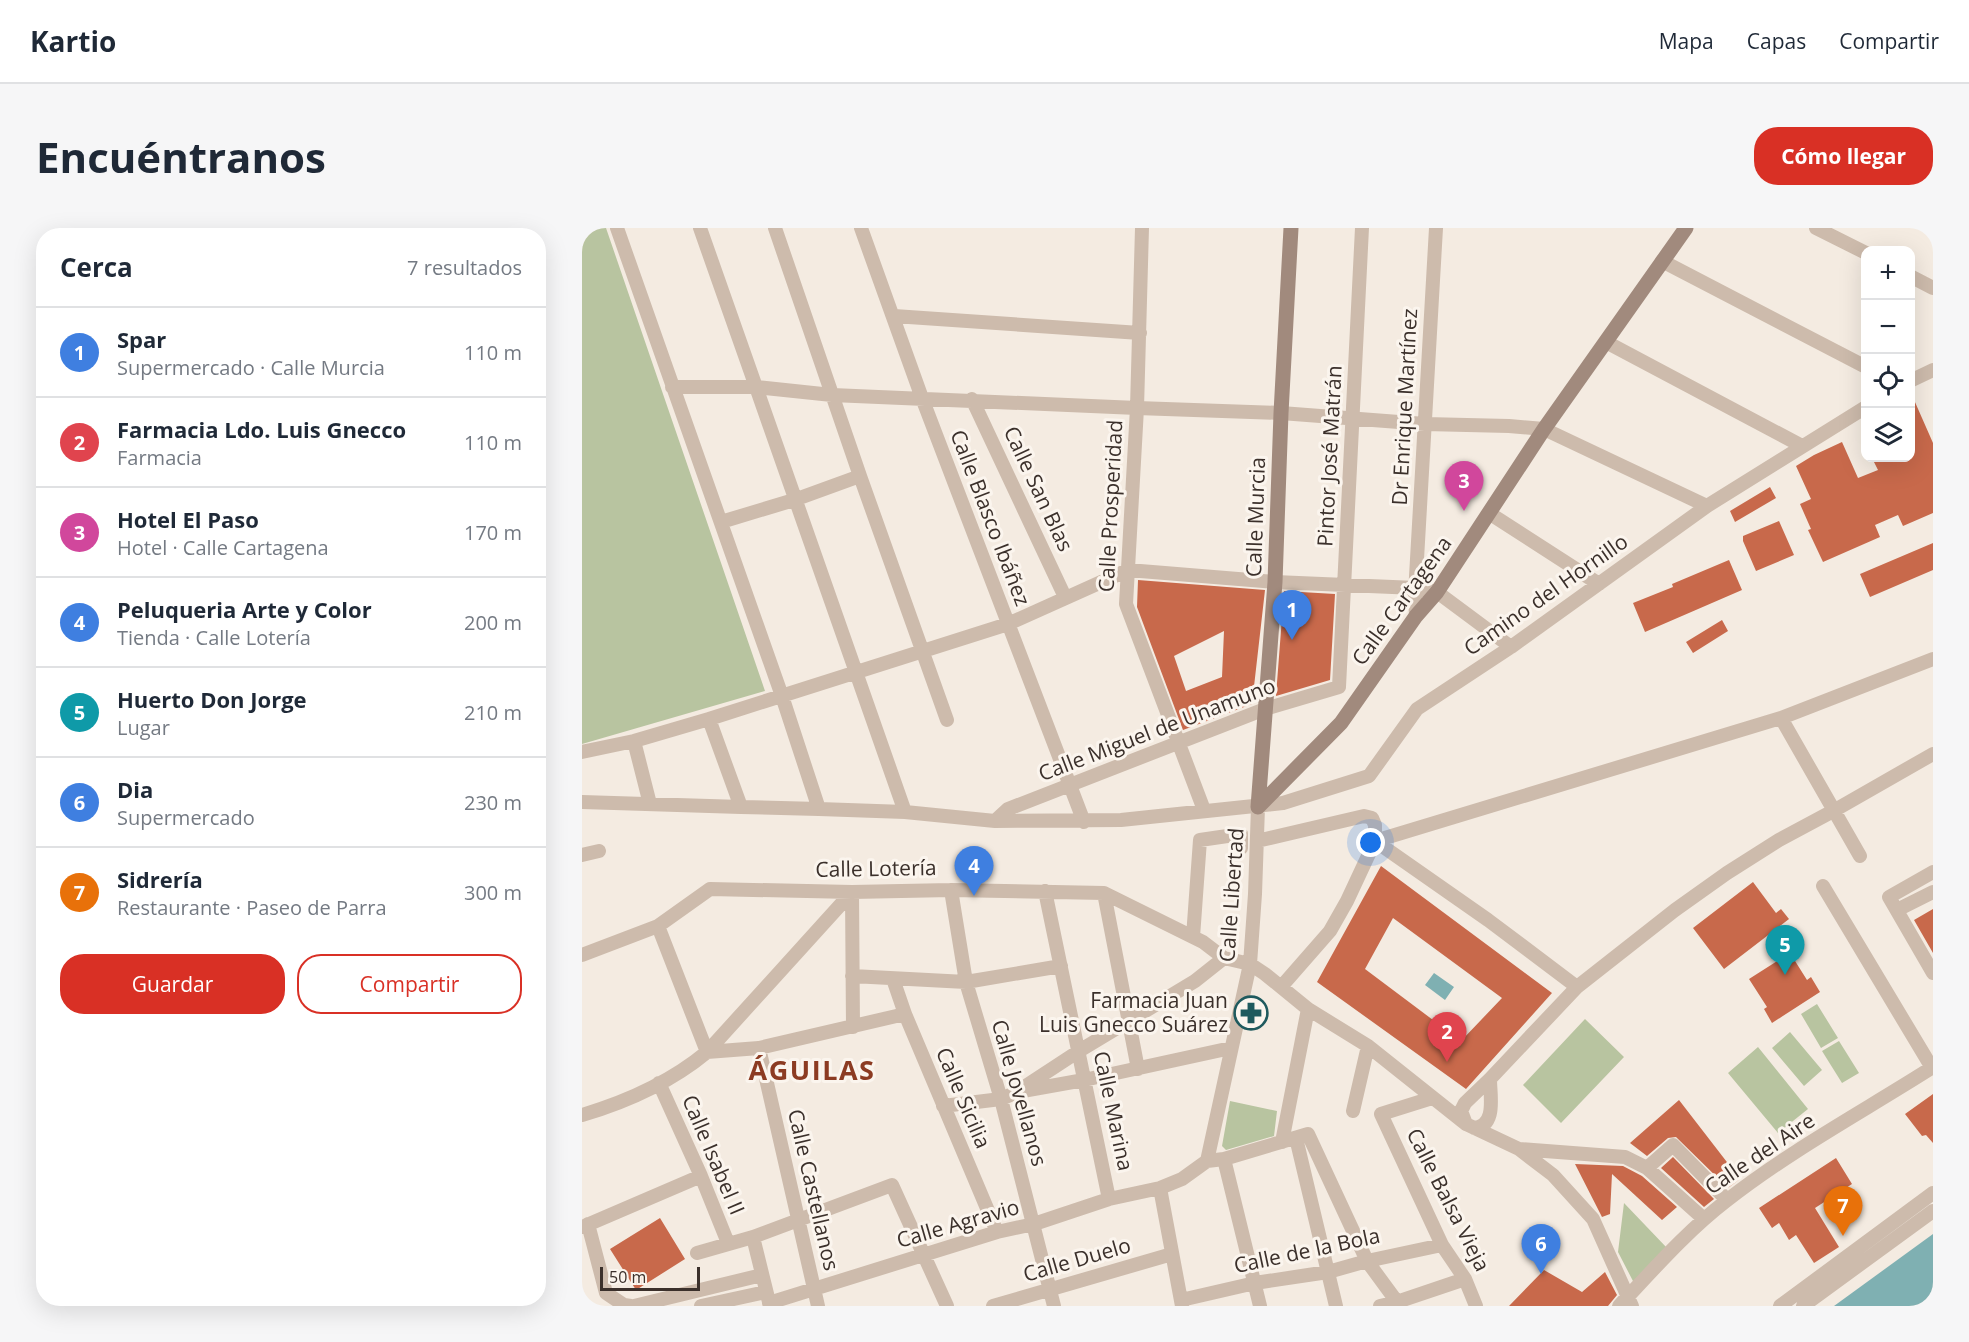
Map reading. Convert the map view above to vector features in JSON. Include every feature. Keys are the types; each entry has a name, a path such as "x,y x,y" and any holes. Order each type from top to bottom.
{"main road":[{"name":"Calle Murcia","path":"1258,807 1275,582 1291,228"},
{"name":"Calle Cartagena","path":"1258,807 1341,723 1416,616 1437,592 1544,429 1686,228"}],"street":[{"path":"617,228 782,696 819,809"},
{"path":"700,228 905,812"},
{"path":"775,228 947,720"},
{"name":"Calle Blasco Ibáñez","path":"861,228 922,398 1084,822"},
{"name":"Calle Prosperidad","path":"1142,228 1137,408 1126,604 1204,810"},
{"name":"Pintor José Matrán","path":"1340,687 1362,228"},
{"name":"Dr Enrique Martínez","path":"1416,616 1436,228"},
{"path":"1816,228 1861,250"},
{"path":"1662,261 1861,364"},
{"path":"1915,278 1933,288"},
{"path":"894,316 1140,333"},
{"path":"1606,342 1802,446"},
{"path":"1915,379 1933,370"},
{"path":"672,387 756,387 832,395 1281,413 1425,424 1544,429 1707,506"},
{"name":"Calle San Blas","path":"972,399 1065,597"},
{"name":"Camino del Hornillo","path":"582,802 905,812 995,821 1084,822 1283,803 1369,776 1417,709 1511,647 1707,506 1864,408"},
{"path":"721,522 794,500 860,476"},
{"path":"1489,513 1599,584"},
{"path":"582,752 634,741 709,719 1008,624 1128,570 1275,582 1416,588 1437,592 1511,647"},
{"path":"1375,841 1781,718 1933,659"},
{"path":"1340,687 1351,706"},
{"name":"Calle Miguel de Unamuno","path":"995,821 1008,809 1178,742 1265,709 1340,687"},
{"path":"1781,718 1860,856"},
{"path":"709,719 741,807"},
{"path":"634,741 650,804"},
{"path":"1470,1126 1461,1116 1467,1101 1577,987 1675,910 1727,873 1779,840 1933,754"},
{"name":"Calle Libertad","path":"1207,1161 1250,964 1258,807"},
{"path":"1257,841 1364,816 1372,818 1375,825 1375,841 1330,931 1281,987"},
{"path":"1198,940 1200,840 1240,834 1241,848"},
{"path":"1375,841 1488,920 1577,987"},
{"path":"582,855 599,851"},
{"path":"1933,872 1889,897 1933,974"},
{"path":"1823,886 1933,1067"},
{"name":"Calle Lotería","path":"584,951 658,926 710,889 852,892 1045,891 1104,893 1198,940 1224,958"},
{"name":"Calle Jovellanos","path":"951,890 966,982 1001,1099 1054,1306"},
{"name":"Calle Marina","path":"1045,891 1109,1199"},
{"path":"852,892 853,1027"},
{"path":"582,1115 601,1110 691,1066 707,1052 852,892"},
{"path":"1898,910 1933,892"},
{"path":"1104,893 1138,1069"},
{"path":"658,926 707,1052"},
{"path":"943,1106 1001,1099 1017,1092 1079,1051 1195,981 1224,958 1250,964 1308,1009 1368,1046 1435,1101 1470,1126 1519,1149 1625,1157 1647,1168 1704,1219"},
{"path":"852,976 966,982 1060,966"},
{"name":"Calle Sicilia","path":"893,979 905,1014 997,1232"},
{"path":"1282,1142 1308,1009"},
{"path":"707,1052 759,1048 905,1014"},
{"path":"1353,1111 1368,1046"},
{"name":"Calle Castellanos","path":"759,1048 818,1306"},
{"path":"1017,1092 1138,1069 1231,1048"},
{"name":"Calle del Aire","path":"1626,1303 1704,1219 1727,1200 1771,1169 1933,1067"},
{"path":"1470,1126 1484,1125 1490,1113 1490,1079"},
{"name":"Calle Isabel II","path":"659,1083 728,1243"},
{"path":"1435,1101 1467,1101 1473,1098 1483,1100 1502,1143"},
{"name":"Calle Balsa Vieja","path":"1435,1101 1381,1114 1442,1245 1465,1279 1476,1306"},
{"path":"1207,1161 1224,1159 1302,1136"},
{"path":"1302,1136 1367,1261 1399,1304"},
{"path":"1302,1136 1336,1306"},
{"path":"1647,1168 1673,1145 1727,1200"},
{"path":"1519,1149 1553,1175 1593,1219 1626,1303"},
{"path":"1224,1159 1260,1306"},
{"name":"Calle Agravio","path":"701,1306 768,1300 814,1290 997,1232 1034,1224 1109,1199 1160,1188 1182,1179 1207,1161"},
{"path":"701,1176 585,1226 606,1293 627,1306 762,1275"},
{"path":"698,1253 753,1237 892,1185 947,1306"},
{"path":"1160,1188 1181,1303"},
{"path":"1780,1306 1933,1193"},
{"path":"1803,1306 1933,1211"},
{"path":"753,1237 768,1300"},
{"name":"Calle de la Bola","path":"1181,1303 1255,1283 1328,1272 1442,1245"},
{"name":"Calle Duelo","path":"993,1306 1173,1254"},
{"path":"1380,1306 1399,1304 1465,1279"}],"green space":[{"path":"582,228 606,228 765,691 582,744"},
{"path":"1817,1004 1838,1038 1821,1048 1801,1014"},
{"path":"1585,1019 1624,1057 1561,1123 1523,1085"},
{"path":"1790,1032 1822,1070 1804,1086 1772,1048"},
{"path":"1839,1041 1859,1073 1842,1083 1822,1051"},
{"path":"1758,1047 1808,1109 1778,1133 1728,1073"},
{"path":"1230,1101 1277,1111 1274,1136 1226,1150 1222,1146"},
{"path":"1624,1203 1667,1248 1634,1283 1618,1252"}],"water":[{"path":"1434,973 1454,987 1445,1000 1425,985"},
{"path":"1933,1234 1933,1306 1834,1306"}],"building":[{"path":"1915,402 1933,443 1933,513 1903,526 1898,515 1875,525 1880,537 1823,562 1808,530 1811,529 1800,504 1811,499 1796,466 1842,442 1858,478 1878,470 1874,462 1915,462"},
{"path":"1770,487 1776,498 1735,522 1730,511"},
{"path":"1779,521 1794,555 1756,571 1743,536"},
{"path":"1933,543 1933,570 1870,597 1860,574"},
{"path":"1729,560 1742,590 1645,632 1633,603"},
{"path":"1138,580 1265,590 1252,704 1183,730 1137,607","holes":["1224,631 1222,677 1186,691 1174,656"]},
{"path":"1284,591 1335,594 1330,680 1276,696"},
{"path":"1722,620 1728,631 1693,653 1686,642"},
{"path":"1381,866 1552,993 1466,1089 1317,982","holes":["1393,918 1502,998 1461,1041 1365,969"]},
{"path":"1753,882 1776,913 1781,909 1789,919 1724,969 1693,928"},
{"path":"1933,909 1933,953 1914,920"},
{"path":"1790,953 1807,980 1811,977 1820,992 1772,1023 1764,1009 1767,1007 1749,979"},
{"path":"1933,1094 1933,1143 1926,1135 1922,1136 1905,1114"},
{"path":"1679,1100 1740,1179 1728,1188 1676,1137 1668,1138 1647,1156 1630,1143"},
{"path":"1673,1157 1714,1199 1704,1207 1661,1168"},
{"path":"1836,1158 1852,1184 1815,1208 1839,1247 1814,1263 1796,1235 1789,1240 1779,1223 1772,1228 1759,1208"},
{"path":"1575,1164 1623,1166 1642,1176 1677,1207 1662,1220 1612,1174 1610,1214 1602,1217"},
{"path":"660,1218 685,1259 636,1290 610,1249"},
{"path":"1544,1270 1582,1292 1605,1272 1617,1295 1608,1306 1509,1306"}],"place":[{"name":"Hotel El Paso","path":"1464,511"},
{"name":"Spar","path":"1292,640"},
{"name":"Peluqueria Arte y Color","path":"974,896"},
{"name":"Huerto Don Jorge","path":"1785,975"},
{"name":"Farmacia Juan Luis Gnecco Suárez","path":"1251,1013"},
{"name":"Farmacia Ldo. Luis Gnecco","path":"1447,1062"},
{"name":"Sidrería","path":"1843,1236"},
{"name":"Dia","path":"1541,1274"}],"district":[{"name":"ÁGUILAS","path":"812,1071"}]}
